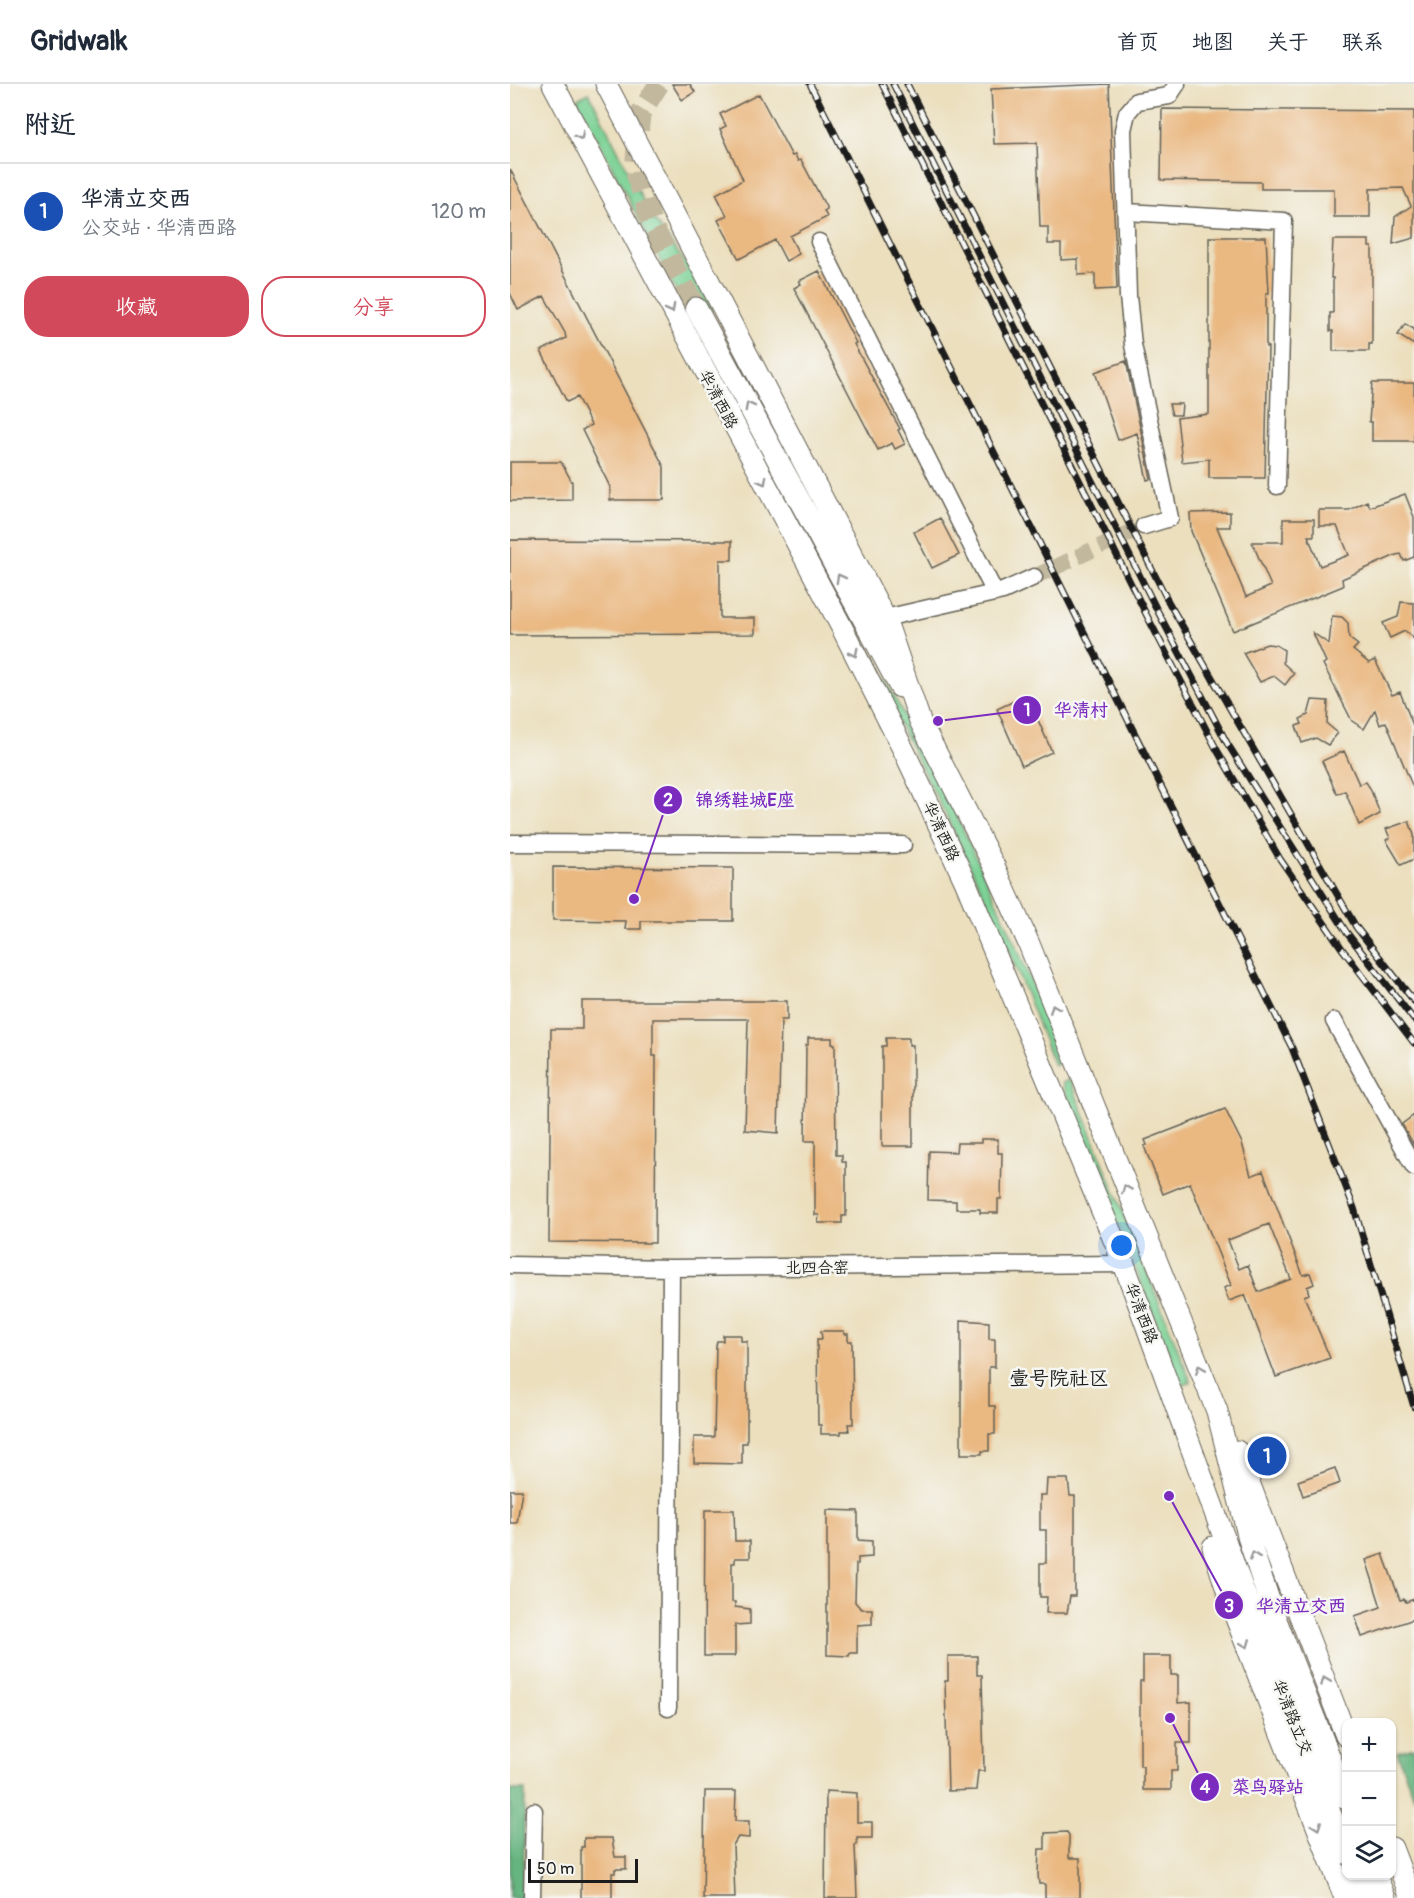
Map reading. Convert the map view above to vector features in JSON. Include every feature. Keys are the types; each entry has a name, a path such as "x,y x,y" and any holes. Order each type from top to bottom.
{"main road":[{"name":"华清西路","path":"553,84 840,624 905,753 1007,979 1124,1264 1185,1427 1262,1613"},
{"name":"华清西路","path":"606,84 885,618 920,721 995,868 1029,944 1217,1411 1250,1543 1262,1613"},
{"path":"696,308 880,653 920,721"},
{"path":"1217,1411 1245,1465 1290,1595 1342,1724"},
{"path":"1185,1427 1194,1485 1236,1618 1345,1898"},
{"name":"华清路立交","path":"1262,1613 1342,1788"},
{"name":"华清路立交","path":"1262,1613 1342,1839"},
{"path":"1396,1859 1411,1898"},
{"path":"1357,1880 1364,1898"},
{"path":"1378,1880 1385,1898"}],"street":[{"path":"1144,526 1170,518 1133,345 1128,296 1123,130 1127,113 1137,101 1169,96 1177,84"},
{"path":"1126,212 1284,222 1277,486"},
{"path":"819,242 995,593"},
{"path":"885,618 995,593 1034,577"},
{"path":"510,843 903,845"},
{"path":"1334,1021 1414,1167"},
{"name":"北四合窑","path":"510,1265 671,1268 1124,1264"},
{"path":"668,1708 671,1268"},
{"path":"532,1898 534,1811"}],"green space":[{"path":"589,93 650,214 694,275 712,310 695,318 955,812 1013,938 1064,1061 1054,1065 1005,940 947,817 577,99"},
{"path":"1070,1080 1191,1382 1182,1386 1062,1083"},
{"path":"1414,1747 1414,1798 1397,1752"},
{"path":"510,1790 525,1790 523,1898 510,1898"}],"building":[{"path":"672,84 690,84 695,92 682,100"},
{"path":"1109,84 1117,289 1095,290 1095,274 1078,275 1078,259 1061,260 1061,244 1048,244 1048,227 1040,227 1037,143 994,144 991,89"},
{"path":"759,94 792,156 795,155 798,161 801,160 827,209 824,211 827,217 790,236 799,254 786,261 775,240 739,259 718,220 727,216 716,194 743,180 720,129 726,126 720,114"},
{"path":"1162,109 1414,111 1414,238 1393,244 1395,217 1411,206 1403,188 1370,189 1370,217 1334,217 1334,189 1261,189 1261,182 1161,180"},
{"path":"510,169 664,467 664,500 610,500 610,487 582,430 591,425 577,397 567,402 541,351 566,338 565,333 544,296 518,310 510,293"},
{"path":"1209,237 1266,237 1269,293 1266,293 1266,347 1268,347 1265,478 1209,478 1209,459 1182,462 1177,418 1209,414"},
{"path":"1333,240 1369,240 1369,247 1372,247 1372,344 1369,344 1369,351 1333,351 1330,313 1333,313 1333,278 1331,278"},
{"path":"819,271 856,343 854,344 900,429 898,430 905,444 895,449 892,443 878,450 794,288 801,284 799,281"},
{"path":"1405,324 1414,329 1414,345 1398,335"},
{"path":"1126,361 1151,479 1147,480 1137,433 1118,440 1095,372"},
{"path":"1372,383 1414,383 1414,441 1372,441 1372,422 1369,422"},
{"path":"1169,404 1182,404 1181,415 1172,415"},
{"path":"510,462 561,462 572,482 572,500 510,501"},
{"path":"1405,494 1414,517 1414,557 1404,561 1401,554 1396,555 1342,579 1343,586 1233,631 1191,531 1190,513 1230,512 1230,527 1217,527 1246,597 1271,586 1252,542 1283,542 1283,519 1314,519 1314,536 1308,536 1320,566 1349,555 1337,526 1319,526 1319,510 1349,510 1367,501 1370,507"},
{"path":"940,518 959,555 932,568 914,532"},
{"path":"510,540 732,541 732,560 720,560 720,618 755,618 755,634 510,635"},
{"path":"1401,602 1414,603 1414,639 1405,631 1390,638 1383,623 1398,617"},
{"path":"1332,616 1342,617 1348,623 1349,638 1358,645 1353,650 1369,663 1375,660 1392,695 1400,692 1414,728 1414,790 1386,722 1380,725 1375,710 1364,729 1352,721 1323,664 1326,662 1313,633 1329,644"},
{"path":"1267,644 1276,645 1284,650 1283,663 1294,673 1285,685 1274,676 1260,682 1243,653"},
{"path":"1027,695 1052,752 1022,766 997,709"},
{"path":"1312,700 1328,701 1327,724 1338,733 1328,745 1316,738 1302,743 1296,726 1302,724 1300,719 1308,715"},
{"path":"1344,751 1359,784 1366,782 1370,788 1380,814 1359,825 1345,791 1337,794 1322,761"},
{"path":"1409,821 1414,835 1414,859 1401,865 1386,840 1390,838 1386,829"},
{"path":"553,867 733,868 733,921 641,921 641,929 625,929 626,921 553,920"},
{"path":"582,1001 787,1001 787,1020 781,1020 778,1133 745,1130 748,1019 653,1019 653,1056 656,1056 655,1243 549,1242 551,1029 582,1029"},
{"path":"808,1038 832,1038 832,1044 835,1044 836,1155 842,1155 842,1162 846,1162 846,1216 842,1216 842,1223 818,1223 819,1215 815,1215 815,1141 805,1141"},
{"path":"886,1038 909,1038 909,1045 913,1045 913,1146 882,1146 882,1046 886,1046"},
{"path":"1225,1109 1242,1143 1251,1176 1263,1171 1303,1275 1310,1273 1314,1284 1307,1287 1309,1294 1304,1296 1330,1358 1276,1377 1245,1295 1229,1301 1224,1288 1231,1285 1190,1183 1163,1194 1144,1146 1147,1145 1145,1140","holes":["1269,1224 1291,1279 1258,1292 1248,1265 1239,1269 1228,1240"]},
{"path":"1414,1115 1414,1145 1402,1124"},
{"path":"981,1139 998,1139 998,1153 1002,1153 1001,1199 998,1199 998,1213 980,1213 980,1209 956,1209 956,1201 928,1200 929,1151 956,1152 957,1143 981,1143"},
{"path":"961,1320 989,1322 989,1339 995,1339 995,1367 989,1367 989,1406 995,1406 995,1434 989,1434 989,1451 982,1451 982,1454 961,1454"},
{"path":"821,1331 844,1331 844,1334 848,1334 848,1341 852,1341 853,1424 848,1424 849,1431 841,1431 841,1434 821,1434 821,1425 818,1425 817,1339 822,1339"},
{"path":"723,1335 741,1335 741,1341 747,1341 747,1443 742,1443 742,1464 694,1463 694,1437 714,1437 716,1346 717,1341 723,1341"},
{"path":"1335,1468 1340,1483 1303,1496 1298,1481"},
{"path":"1047,1479 1068,1479 1070,1496 1075,1496 1075,1596 1070,1596 1067,1613 1046,1613 1047,1597 1040,1597 1040,1563 1046,1563 1046,1530 1040,1530 1040,1495 1046,1495"},
{"path":"510,1490 522,1490 517,1523 510,1523"},
{"path":"705,1510 734,1510 735,1541 750,1541 750,1558 735,1558 735,1563 732,1563 732,1602 735,1602 735,1607 750,1609 750,1624 735,1625 735,1656 704,1656"},
{"path":"827,1510 858,1511 858,1540 872,1541 872,1557 858,1558 858,1564 856,1564 855,1602 861,1609 872,1609 872,1624 857,1625 857,1653 850,1653 849,1656 827,1655"},
{"path":"1383,1554 1400,1600 1404,1599 1406,1602 1414,1599 1414,1619 1362,1637 1355,1616 1381,1607 1366,1560"},
{"path":"948,1656 977,1656 977,1675 982,1675 984,1771 978,1771 976,1790 948,1791 945,1681 948,1681"},
{"path":"1143,1656 1171,1656 1171,1675 1178,1675 1178,1703 1191,1702 1191,1743 1177,1743 1177,1771 1171,1771 1171,1790 1143,1790 1143,1766 1140,1766 1140,1681 1143,1681"},
{"path":"705,1791 736,1791 735,1821 749,1821 749,1838 738,1837 733,1845 735,1898 703,1898"},
{"path":"826,1791 857,1793 857,1822 872,1822 872,1838 857,1838 857,1845 855,1845 857,1898 825,1898"},
{"path":"1067,1832 1069,1858 1080,1858 1080,1898 1045,1898 1045,1884 1039,1884 1039,1849 1045,1849 1045,1833"},
{"path":"584,1838 612,1838 615,1857 626,1857 626,1869 615,1869 615,1873 612,1873 612,1898 581,1898 581,1847 584,1847"}],"tunnel":[{"path":"659,84 640,114 635,170 653,227 696,308"},
{"path":"1034,577 1144,526"}],"railway":[{"path":"810,84 1292,1048 1354,1208 1414,1407"},
{"path":"882,84 1146,614 1217,750 1280,859 1343,950 1414,1043"},
{"path":"893,84 1156,608 1227,743 1347,933 1414,1020"},
{"path":"907,84 1169,603 1356,927 1414,1001"}],"place":[{"name":"华清村","path":"938,721"},
{"name":"锦绣鞋城E座","path":"634,899"},
{"name":"华清立交西","path":"1267,1456"},
{"name":"华清立交西","path":"1169,1496"},
{"name":"菜鸟驿站","path":"1170,1718"}],"district":[{"name":"壹号院社区","path":"1059,1378"}]}
